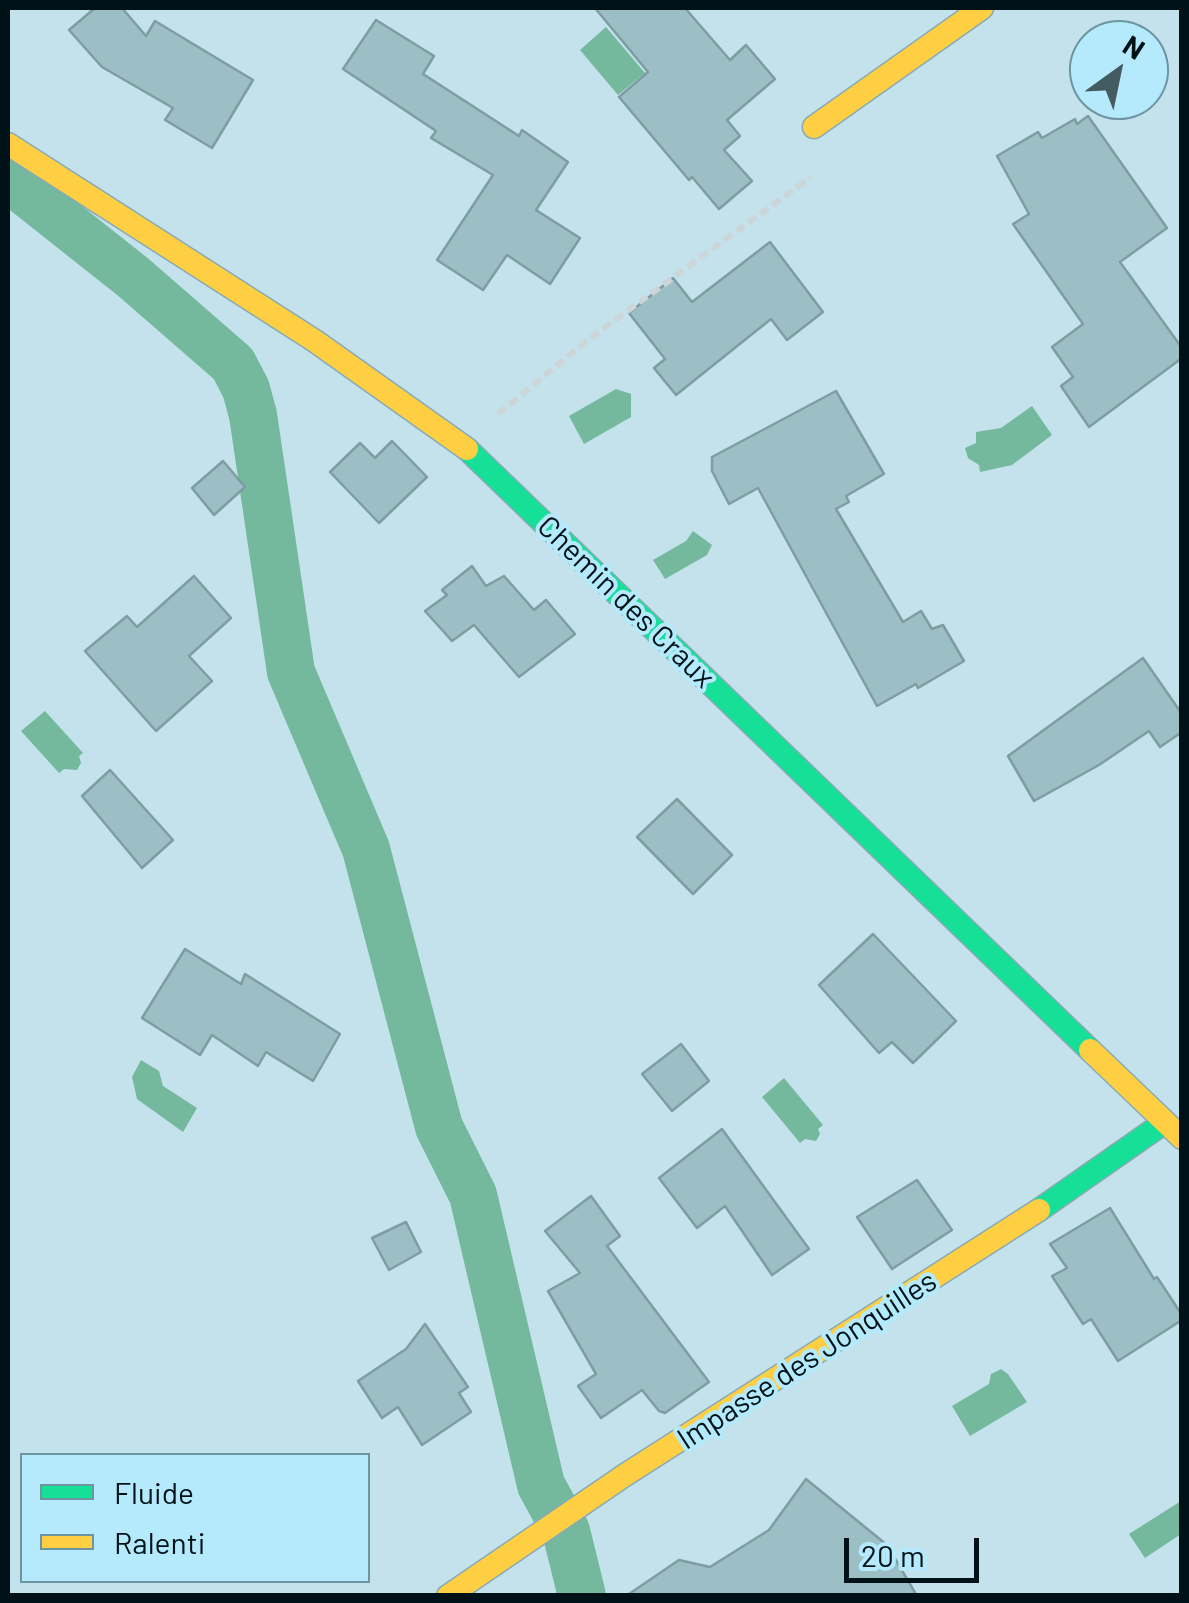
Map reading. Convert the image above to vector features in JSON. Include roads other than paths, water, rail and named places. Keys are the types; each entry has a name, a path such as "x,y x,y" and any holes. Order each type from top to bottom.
{"street":[{"path":"814,127 982,8"},
{"name":"Chemin des Craux","path":"8,144 315,340 462,444 1173,1130"},
{"name":"Impasse des Jonquilles","path":"448,1596 536,1532 1078,1186 1173,1130"}],"waterway":[{"path":"8,178 133,277 233,364 246,389 291,672 366,849 439,1127 473,1195 541,1485 566,1531 582,1596"}]}
